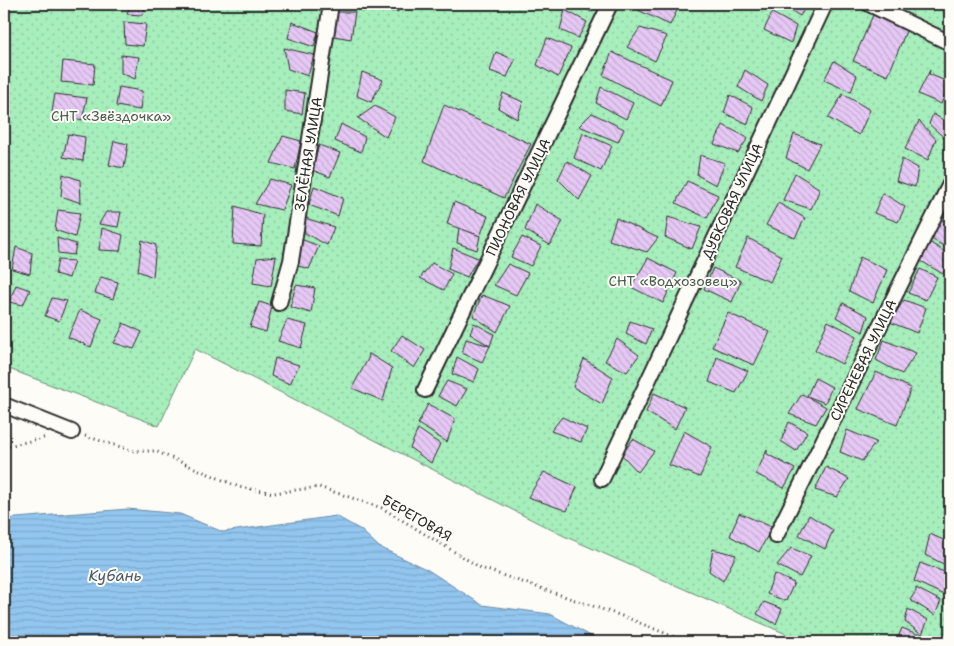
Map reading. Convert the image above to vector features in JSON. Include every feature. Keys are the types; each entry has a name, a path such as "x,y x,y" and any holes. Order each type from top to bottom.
{"street":[{"name":"ЗЕЛЁНАЯ УЛИЦА","path":"279,303 291,260 331,4"},
{"name":"ПИОНОВАЯ УЛИЦА","path":"425,390 610,4"},
{"name":"ДУБКОВАЯ УЛИЦА","path":"602,479 825,4"},
{"path":"869,4 950,42"},
{"name":"СИРЕНЕВАЯ УЛИЦА","path":"776,536 950,184"},
{"path":"4,405 72,432"}],"path":[{"path":"4,447 72,432"},
{"name":"БЕРЕГОВАЯ","path":"72,432 134,451 155,451 239,487 274,493 319,487 382,508 482,568 625,618 687,642"}],"green space":[{"name":"СНТ «Водхозовец»","path":"4,4 950,4 950,642 804,642 564,536 195,349 159,426 4,367"}],"water":[{"name":"Кубань","path":"128,509 180,514 223,532 336,516 361,530 379,547 428,570 482,605 550,614 602,642 4,642 4,519"}],"building":[{"path":"130,4 147,4 142,15 127,14"},
{"path":"372,4 398,4 398,12 372,7"},
{"path":"577,4 595,4 591,12"},
{"path":"641,4 680,4 670,25 638,10"},
{"path":"781,4 807,4 800,16"},
{"path":"565,10 587,22 578,38 560,30"},
{"path":"334,12 355,12 351,39 328,35"},
{"path":"772,13 796,26 791,43 764,30"},
{"path":"4,15 8,15 5,34 4,34"},
{"path":"873,15 906,31 888,76 853,61"},
{"path":"124,22 146,24 143,46 125,44"},
{"path":"292,22 318,32 314,47 288,38"},
{"path":"640,28 667,36 655,61 627,47"},
{"path":"547,38 571,48 558,77 537,65"},
{"path":"284,48 314,55 308,76 288,69"},
{"path":"496,52 515,60 507,77 490,71"},
{"path":"612,52 672,80 661,106 603,75"},
{"path":"121,55 139,57 135,79 121,73"},
{"path":"63,61 95,64 93,85 61,82"},
{"path":"834,61 857,75 851,92 824,80"},
{"path":"745,70 768,85 761,101 738,87"},
{"path":"930,70 929,74 950,83 941,104 918,94"},
{"path":"362,72 383,80 371,102 357,96"},
{"path":"119,87 142,91 140,110 116,106"},
{"path":"601,87 633,103 626,119 596,103"},
{"path":"285,90 305,93 302,114 285,111"},
{"path":"503,93 523,102 517,119 498,108"},
{"path":"55,94 87,98 82,120 52,112"},
{"path":"843,94 870,110 859,135 828,118"},
{"path":"730,95 753,107 748,124 724,113"},
{"path":"444,105 531,144 504,198 424,161"},
{"path":"375,106 395,117 386,137 358,118"},
{"path":"592,113 624,129 618,142 579,126"},
{"path":"933,114 950,124 950,143 929,124"},
{"path":"4,119 7,120 4,137"},
{"path":"919,121 936,139 928,160 905,149"},
{"path":"341,124 365,137 361,152 335,141"},
{"path":"723,125 748,138 738,153 714,144"},
{"path":"583,133 612,146 601,171 574,158"},
{"path":"68,134 85,137 83,161 63,157"},
{"path":"794,134 820,144 807,169 786,158"},
{"path":"283,136 301,141 295,169 271,163"},
{"path":"114,141 128,144 124,168 109,165"},
{"path":"319,145 340,153 330,177 312,170"},
{"path":"700,155 725,163 716,185 697,175"},
{"path":"902,159 918,168 915,187 896,181"},
{"path":"567,161 592,176 579,200 558,179"},
{"path":"795,173 820,189 811,209 783,200"},
{"path":"63,174 80,180 81,203 61,196"},
{"path":"270,179 291,185 282,210 255,204"},
{"path":"687,181 718,195 707,218 676,203"},
{"path":"314,186 343,198 338,216 309,205"},
{"path":"883,193 905,207 898,222 874,213"},
{"path":"454,202 488,216 480,236 447,224"},
{"path":"778,203 805,218 795,238 766,225"},
{"path":"535,204 563,221 550,245 525,230"},
{"path":"235,206 263,215 261,246 233,244"},
{"path":"58,210 80,213 75,237 55,230"},
{"path":"106,212 121,212 118,227 99,224"},
{"path":"302,214 305,218 334,227 327,245 305,233"},
{"path":"668,217 701,227 692,249 665,237"},
{"path":"616,218 658,238 647,252 609,240"},
{"path":"939,218 950,224 950,250 930,238"},
{"path":"102,228 123,235 120,251 99,250"},
{"path":"459,228 480,236 477,250 457,243"},
{"path":"522,237 541,246 531,266 511,257"},
{"path":"57,238 76,244 74,255 58,253"},
{"path":"298,238 319,246 309,269 295,265"},
{"path":"748,238 782,256 770,282 735,267"},
{"path":"142,240 156,245 153,277 138,271"},
{"path":"929,242 950,255 943,274 921,261"},
{"path":"16,247 32,253 30,274 12,269"},
{"path":"453,248 478,258 467,277 448,269"},
{"path":"276,256 271,286 253,283 257,258"},
{"path":"860,257 887,270 873,303 849,291"},
{"path":"648,258 677,273 663,303 631,287"},
{"path":"58,260 74,261 69,278 55,274"},
{"path":"432,263 452,274 444,290 420,278"},
{"path":"508,264 528,273 516,295 494,285"},
{"path":"713,268 741,281 732,302 704,289"},
{"path":"920,269 937,277 926,300 908,293"},
{"path":"101,277 118,282 113,299 95,293"},
{"path":"16,285 30,290 23,305 9,302"},
{"path":"296,285 315,288 311,313 290,307"},
{"path":"482,295 510,306 497,332 473,316"},
{"path":"52,298 67,301 59,321 45,316"},
{"path":"904,300 926,308 917,333 890,322"},
{"path":"259,302 272,306 266,332 250,327"},
{"path":"843,303 868,316 863,332 836,317"},
{"path":"80,310 102,319 91,347 68,337"},
{"path":"728,313 770,332 754,365 712,347"},
{"path":"287,320 307,325 301,348 278,341"},
{"path":"630,321 652,329 646,344 626,334"},
{"path":"828,321 857,336 842,364 815,350"},
{"path":"123,323 142,332 134,349 114,343"},
{"path":"474,323 494,334 490,346 470,334"},
{"path":"402,335 425,350 414,368 391,351"},
{"path":"466,339 490,346 482,362 462,353"},
{"path":"617,339 639,355 627,372 605,361"},
{"path":"884,340 916,353 902,374 876,360"},
{"path":"368,353 392,368 383,401 352,388 369,357"},
{"path":"457,357 479,369 474,382 452,374"},
{"path":"717,357 748,371 736,393 709,382"},
{"path":"275,358 299,365 290,384 271,376"},
{"path":"584,359 613,377 602,404 573,387"},
{"path":"876,372 911,388 897,425 858,409"},
{"path":"815,378 832,387 825,403 807,396"},
{"path":"447,381 467,389 457,406 438,396"},
{"path":"654,393 685,407 675,429 646,412"},
{"path":"802,394 826,407 816,424 789,414"},
{"path":"428,404 455,419 447,442 418,424"},
{"path":"562,417 587,429 581,442 551,431"},
{"path":"789,422 807,432 796,451 781,441"},
{"path":"418,429 440,444 431,463 410,448"},
{"path":"847,430 876,442 862,461 840,452"},
{"path":"684,431 712,447 700,477 669,465"},
{"path":"633,439 654,451 638,472 622,455"},
{"path":"767,450 767,454 795,469 784,488 756,474"},
{"path":"826,467 849,479 837,497 815,490"},
{"path":"544,472 577,487 567,511 528,497"},
{"path":"739,513 772,527 759,552 730,536"},
{"path":"809,515 833,530 825,549 799,535"},
{"path":"930,534 950,543 950,567 925,555"},
{"path":"791,548 811,556 800,577 777,565"},
{"path":"713,549 736,555 723,581 709,571"},
{"path":"920,563 950,574 950,583 944,595 914,581"},
{"path":"774,574 794,583 786,601 767,594"},
{"path":"916,588 941,601 935,615 910,600"},
{"path":"764,602 782,609 776,624 757,614"},
{"path":"908,609 928,620 922,634 905,622"},
{"path":"902,628 930,639 929,642 896,642"}],"park label":[{"name":"СНТ «Звёздочка»","path":"111,116"}]}
